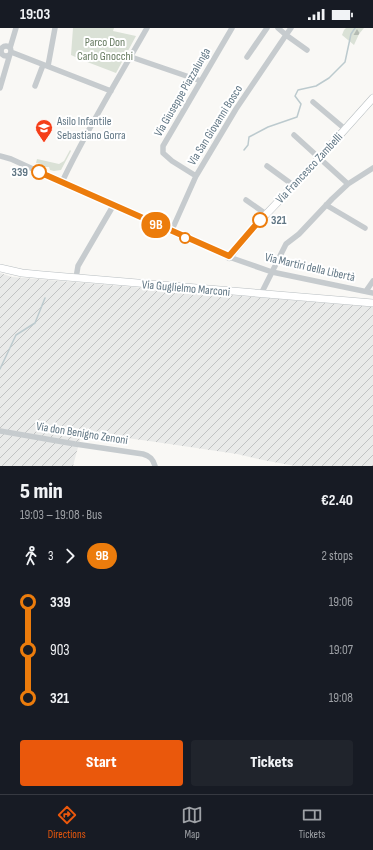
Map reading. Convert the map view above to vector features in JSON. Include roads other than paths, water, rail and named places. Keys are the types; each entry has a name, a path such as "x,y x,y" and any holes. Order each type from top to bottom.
{"main road":[{"name":"Via Francesco Zambelli","path":"229,256 373,98"},
{"name":"Via Guglielmo Marconi","path":"0,268 32,274 373,303"}],"street":[{"path":"35,86 45,66 55,28"},
{"path":"62,182 147,28"},
{"name":"Via Giuseppe Piazzalunga","path":"196,176 172,161 163,153 163,146 232,28"},
{"path":"246,57 266,28"},
{"path":"278,28 306,50"},
{"name":"Via San Giovanni Bosco","path":"171,232 196,176 236,108 291,28"},
{"path":"0,88 15,30"},
{"path":"9,50 45,66 111,91"},
{"path":"131,57 201,81"},
{"path":"313,102 345,129"},
{"path":"294,135 348,184"},
{"name":"Via Martiri della Libertà","path":"0,156 11,159 171,232 272,272 373,293"},
{"path":"266,166 293,185"},
{"path":"261,294 286,244 299,234 348,184 372,169"},
{"path":"246,200 266,214"},
{"path":"326,205 364,228"},
{"path":"76,278 78,266 113,206"},
{"path":"366,291 373,281"},
{"name":"Via don Benigno Zenoni","path":"0,431 143,454 153,459 155,466"}],"waterway":[{"path":"244,150 248,145 249,137 268,127 297,117 301,104 295,96 298,90 316,86 329,78 345,62 351,34 355,28"},
{"path":"0,369 16,335 35,323 45,298"}],"place":[{"name":"Asilo Infantile Sebastiano Gorra","path":"44,143"},
{"name":"339","path":"39,172"},
{"name":"321","path":"260,220"}],"park label":[{"name":"Parco Don Carlo Gnocchi","path":"105,49"}]}
